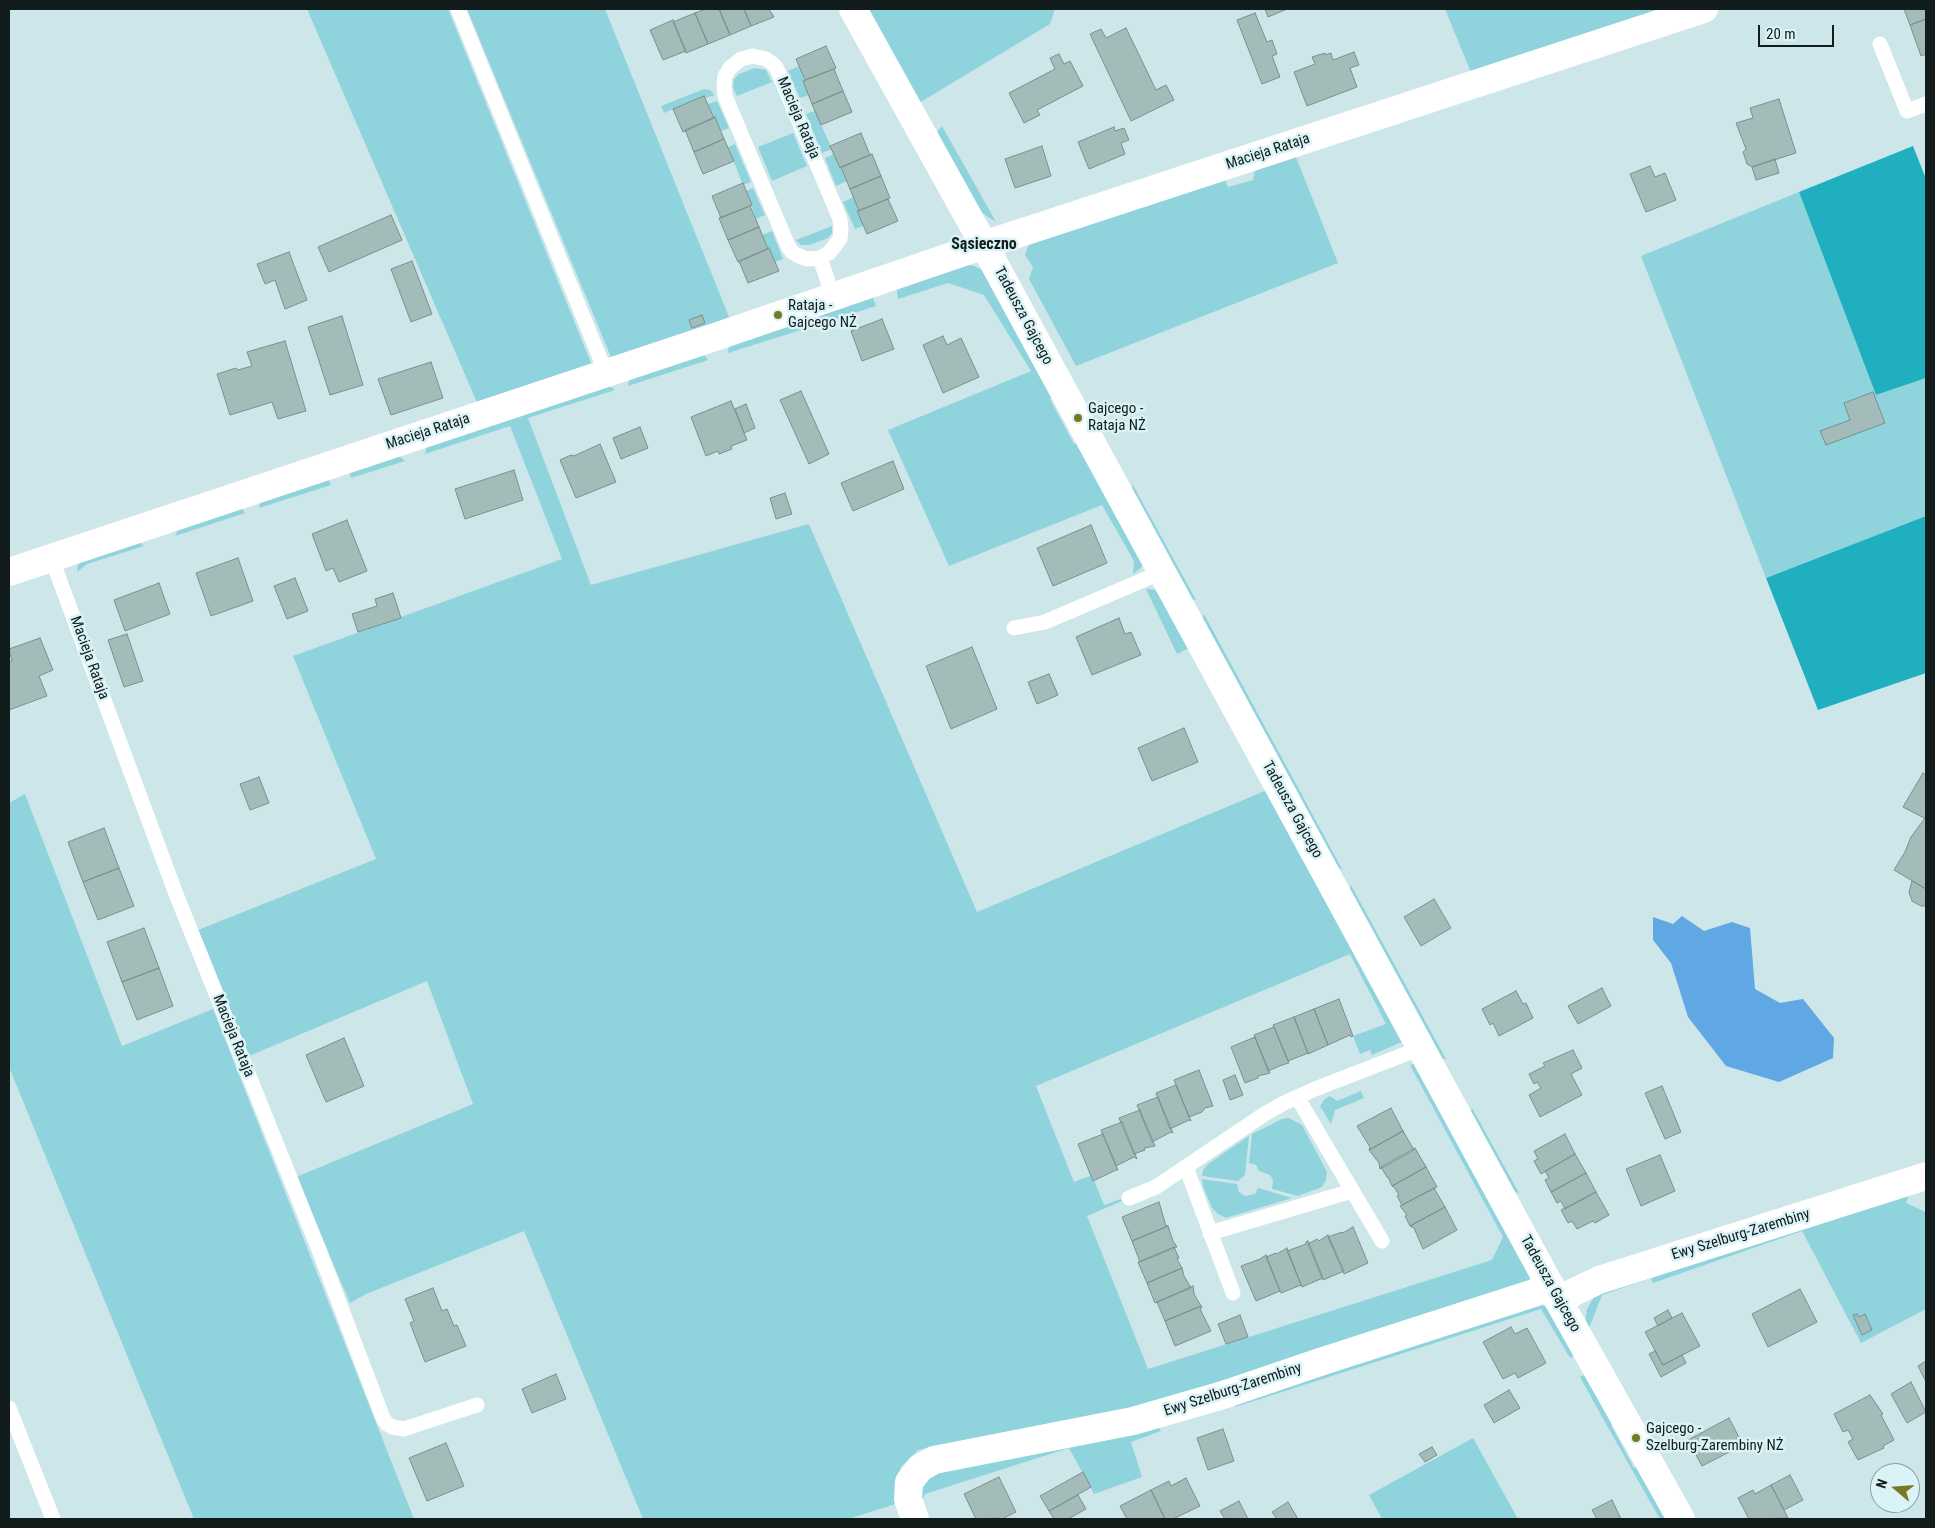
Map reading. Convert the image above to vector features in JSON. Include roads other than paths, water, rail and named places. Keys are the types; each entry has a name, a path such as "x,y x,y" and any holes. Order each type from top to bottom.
{"street":[{"name":"Tadeusza Gajcego","path":"853,9 984,245 1555,1294 1681,1519"},
{"name":"Macieja Rataja","path":"9,572 984,245 1704,9"},
{"name":"Ewy Szelburg-Zarembiny","path":"915,1519 908,1499 908,1489 912,1476 920,1468 934,1460 1133,1421 1224,1395 1534,1293 1555,1294 1926,1176"}],"lane":[{"path":"458,9 606,373"},
{"path":"1880,44 1908,111 1926,104"},
{"name":"Macieja Rataja","path":"758,56 773,64 777,70 840,219 840,239 830,254 820,258 807,259 792,252 788,246 725,96 725,76 730,68 741,59 758,56"},
{"path":"820,258 833,296"},
{"name":"Macieja Rataja","path":"51,557 176,894 321,1255 383,1418 387,1424 404,1429 477,1405"},
{"path":"1014,628 1045,622 1162,572"},
{"path":"1129,1198 1156,1187 1263,1115 1297,1097 1421,1048"},
{"path":"1297,1097 1382,1241"},
{"path":"1186,1167 1233,1294"},
{"path":"1210,1233 1352,1191"},
{"path":"9,1408 54,1519"}],"place":[{"name":"Rataja - Gajcego NŻ","path":"778,315"},
{"name":"Gajcego - Rataja NŻ","path":"1078,418"},
{"name":"Gajcego - Szelburg-Zarembiny NŻ","path":"1636,1438"}],"district":[{"name":"Sąsieczno","path":"984,245"}]}
